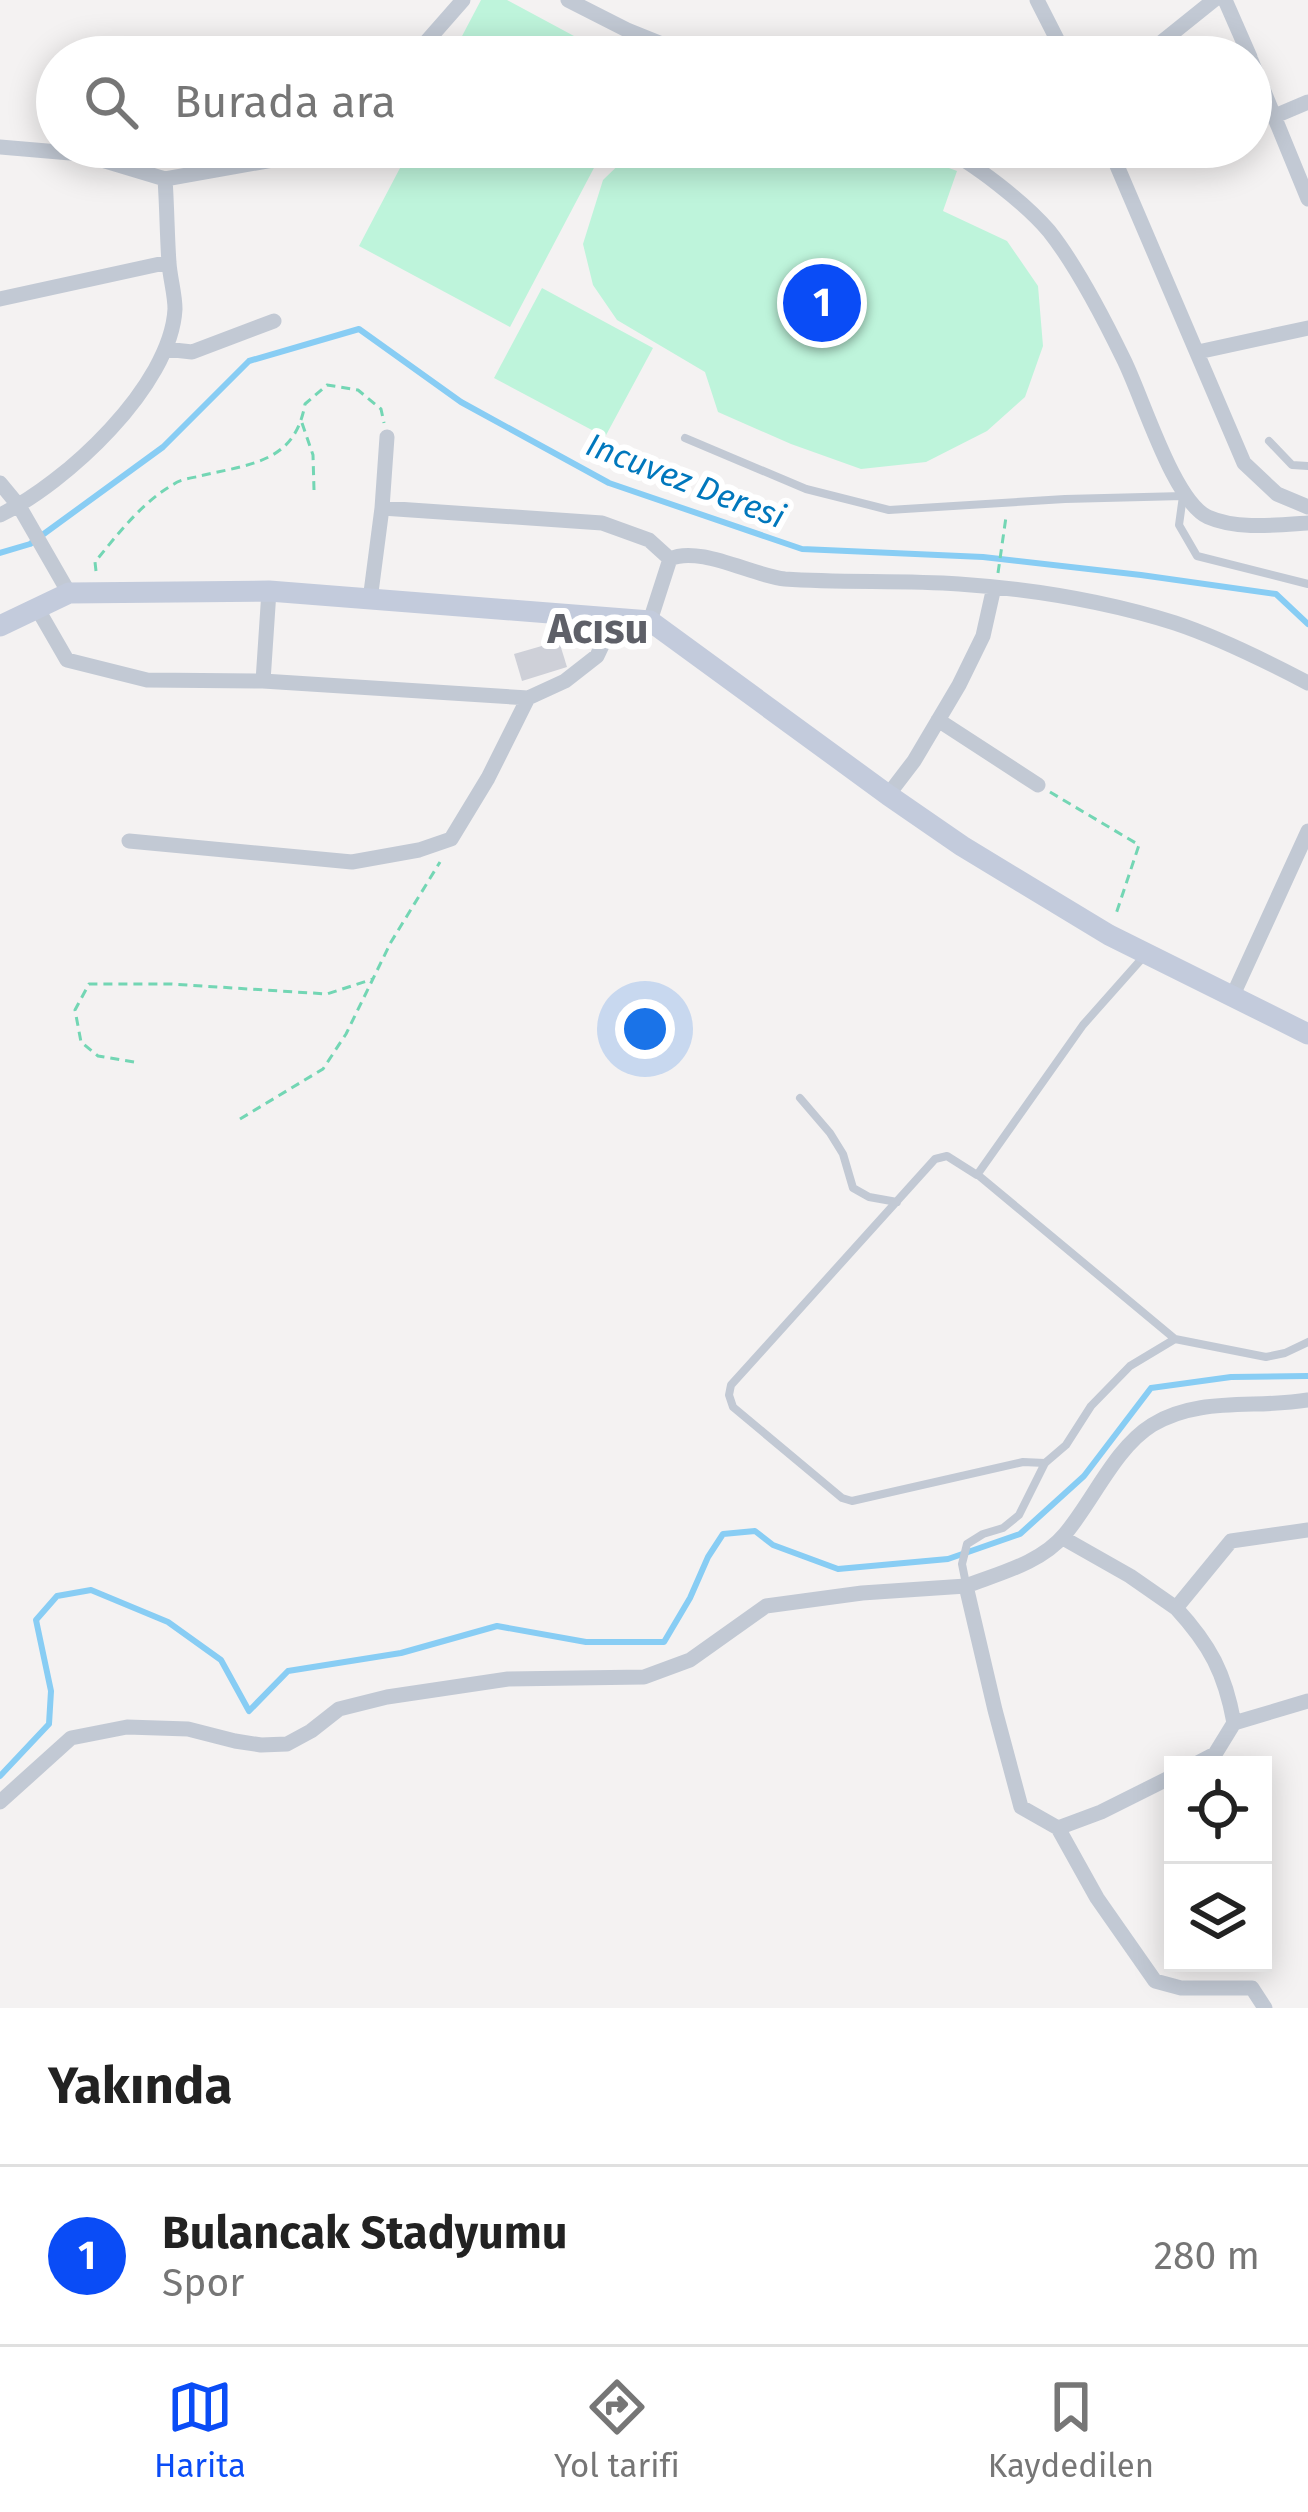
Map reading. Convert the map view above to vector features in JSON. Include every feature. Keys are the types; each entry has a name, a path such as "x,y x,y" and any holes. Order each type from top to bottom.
{"street":[{"path":"431,36 463,0"},
{"path":"568,0 641,36"},
{"path":"1037,0 1055,36"},
{"path":"1169,36 1214,0"},
{"path":"1225,0 1241,36"},
{"path":"1275,116 1308,102"},
{"path":"1272,109 1307,192"},
{"path":"0,147 36,150"},
{"path":"129,168 166,179 228,168"},
{"path":"976,168 1048,231 1084,286 1124,358 1183,496 1206,516 1241,524 1308,524"},
{"path":"1117,168 1244,464 1277,494 1308,506"},
{"path":"0,515 83,460 145,384 165,349 175,310 166,179"},
{"path":"0,299 169,262"},
{"path":"165,349 192,352 274,321"},
{"path":"1198,352 1308,328"},
{"path":"370,599 387,437"},
{"path":"0,484 19,506 69,593"},
{"path":"382,508 602,523 649,540 670,559"},
{"path":"650,621 670,559 679,555 779,578 996,582 1177,624 1308,683"},
{"path":"888,795 914,761 983,636 996,582"},
{"path":"263,681 268,591"},
{"path":"0,626 69,593 268,591 650,621 962,846 1109,935 1308,1034"},
{"path":"37,608 67,660 147,680 263,681 528,698 565,681 596,656 616,618"},
{"path":"129,841 352,862 451,839 528,698"},
{"path":"938,720 1038,785"},
{"path":"1233,995 1308,831"},
{"path":"0,1802 71,1738 127,1727 188,1729 261,1745 286,1744 339,1709 387,1697 508,1679 644,1677 690,1660 766,1606 966,1586 1034,1559 1063,1538 1116,1460 1151,1425 1202,1405 1276,1406 1308,1400"},
{"path":"1177,1608 1231,1541 1308,1530"},
{"path":"1063,1538 1177,1608 1212,1652 1227,1686 1234,1723"},
{"path":"966,1586 1022,1807 1058,1828 1097,1898 1155,1981 1181,1988 1252,1988 1265,2008"},
{"path":"1211,1756 1234,1723 1308,1701"},
{"path":"1058,1828 1164,1780"}],"lane":[{"path":"685,437 806,489 889,510 1183,496 1179,526 1197,556 1308,584"},
{"path":"1269,441 1292,465 1308,466"},
{"path":"977,1175 1083,1025 1147,953"},
{"path":"800,1098 843,1154 853,1188 897,1202"},
{"path":"1046,1463 1023,1462 852,1501 842,1498 733,1407 731,1384 934,1160 947,1156 977,1175 1175,1339 1266,1357 1308,1342"},
{"path":"966,1586 962,1564 967,1544 1019,1515 1046,1463 1066,1444 1091,1406 1130,1366 1175,1339"}],"path":[{"path":"98,593 95,562 146,506 176,482 262,460 286,448 302,421 305,404 327,385 358,390 381,409 387,437"},
{"path":"302,421 313,455 314,490"},
{"path":"996,582 1005,525"},
{"path":"1038,785 1138,845 1109,935"},
{"path":"240,1119 323,1069 451,839"},
{"path":"134,1062 98,1056 81,1042 75,1010 89,984 327,994 373,979"}],"green space":[{"path":"481,0 507,0 574,36 462,36"},
{"path":"400,168 594,168 510,327 359,246"},
{"path":"615,168 957,171 943,211 1007,241 1038,286 1043,346 1025,397 987,431 926,462 861,469 718,412 705,372 617,320 593,285 583,244 603,180"},
{"path":"542,288 653,348 605,437 494,378"}],"building":[{"path":"559,641 567,667 522,681 514,654"}],"waterway":[{"name":"Incuvez Deresi","path":"0,553 30,544 163,447 249,361 359,329 461,402 609,483 802,549 983,557 1276,594 1308,624"},
{"path":"0,1776 49,1724 51,1691 36,1620 57,1596 91,1590 168,1622 221,1660 249,1711 288,1671 401,1653 497,1626 586,1642 664,1642 723,1534 755,1531 773,1545 838,1569 948,1559 1020,1534 1084,1476 1151,1388 1231,1377 1308,1376"}],"place":[{"name":"Bulancak Stadyumu","path":"822,303"}],"district":[{"name":"Acısu","path":"598,628"}]}
